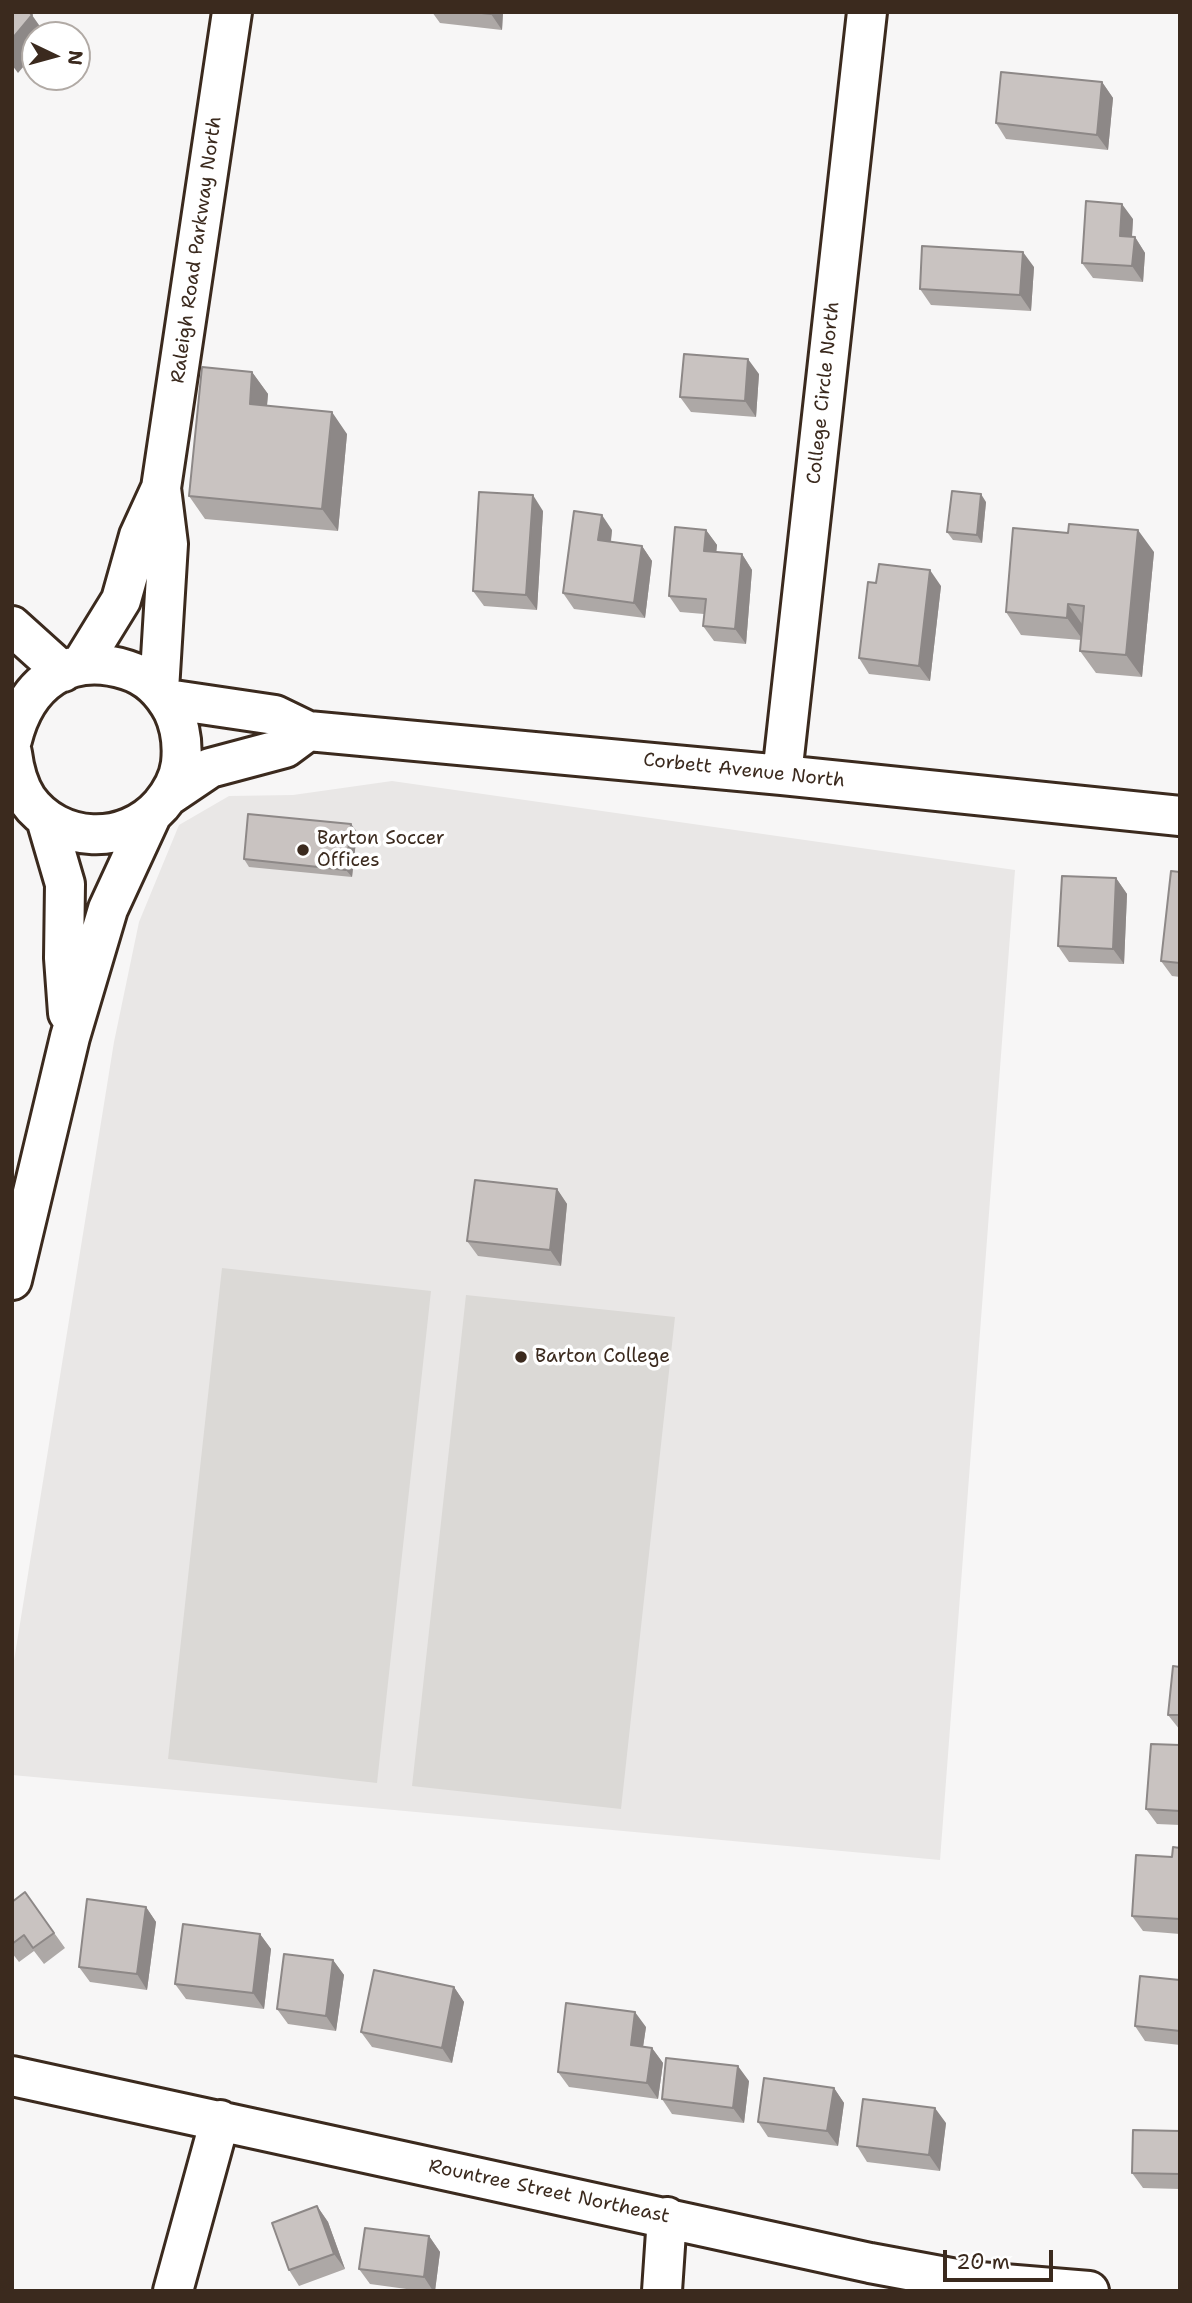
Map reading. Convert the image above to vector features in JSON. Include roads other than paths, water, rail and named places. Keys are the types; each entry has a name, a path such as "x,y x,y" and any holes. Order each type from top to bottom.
{"street":[{"name":"Raleigh Road Parkway North","path":"163,694 168,544 161,488 232,12"},
{"name":"College Circle North","path":"782,775 867,12"},
{"name":"Raleigh Road Parkway North","path":"72,668 121,600 139,536 161,488"},
{"path":"12,626 72,668"},
{"path":"12,740 18,717 33,692 55,674 72,668 110,664 136,673 163,694 178,721 183,746 180,771 108,909 69,1037 12,1280"},
{"name":"Corbett Avenue North","path":"163,694 275,715 308,731 782,775 1180,816"},
{"path":"12,753 15,773 27,798 46,819 71,832 99,836 127,830 210,768 285,748 308,731"},
{"path":"46,819 65,884 64,958 69,1037"},
{"name":"Rountree Street Northeast","path":"12,2076 870,2263 967,2281 1088,2291"},
{"path":"173,2291 220,2120"},
{"path":"662,2291 667,2217"}],"place":[{"name":"Barton Soccer Offices","path":"303,850"},
{"name":"Barton College","path":"521,1357"}]}
